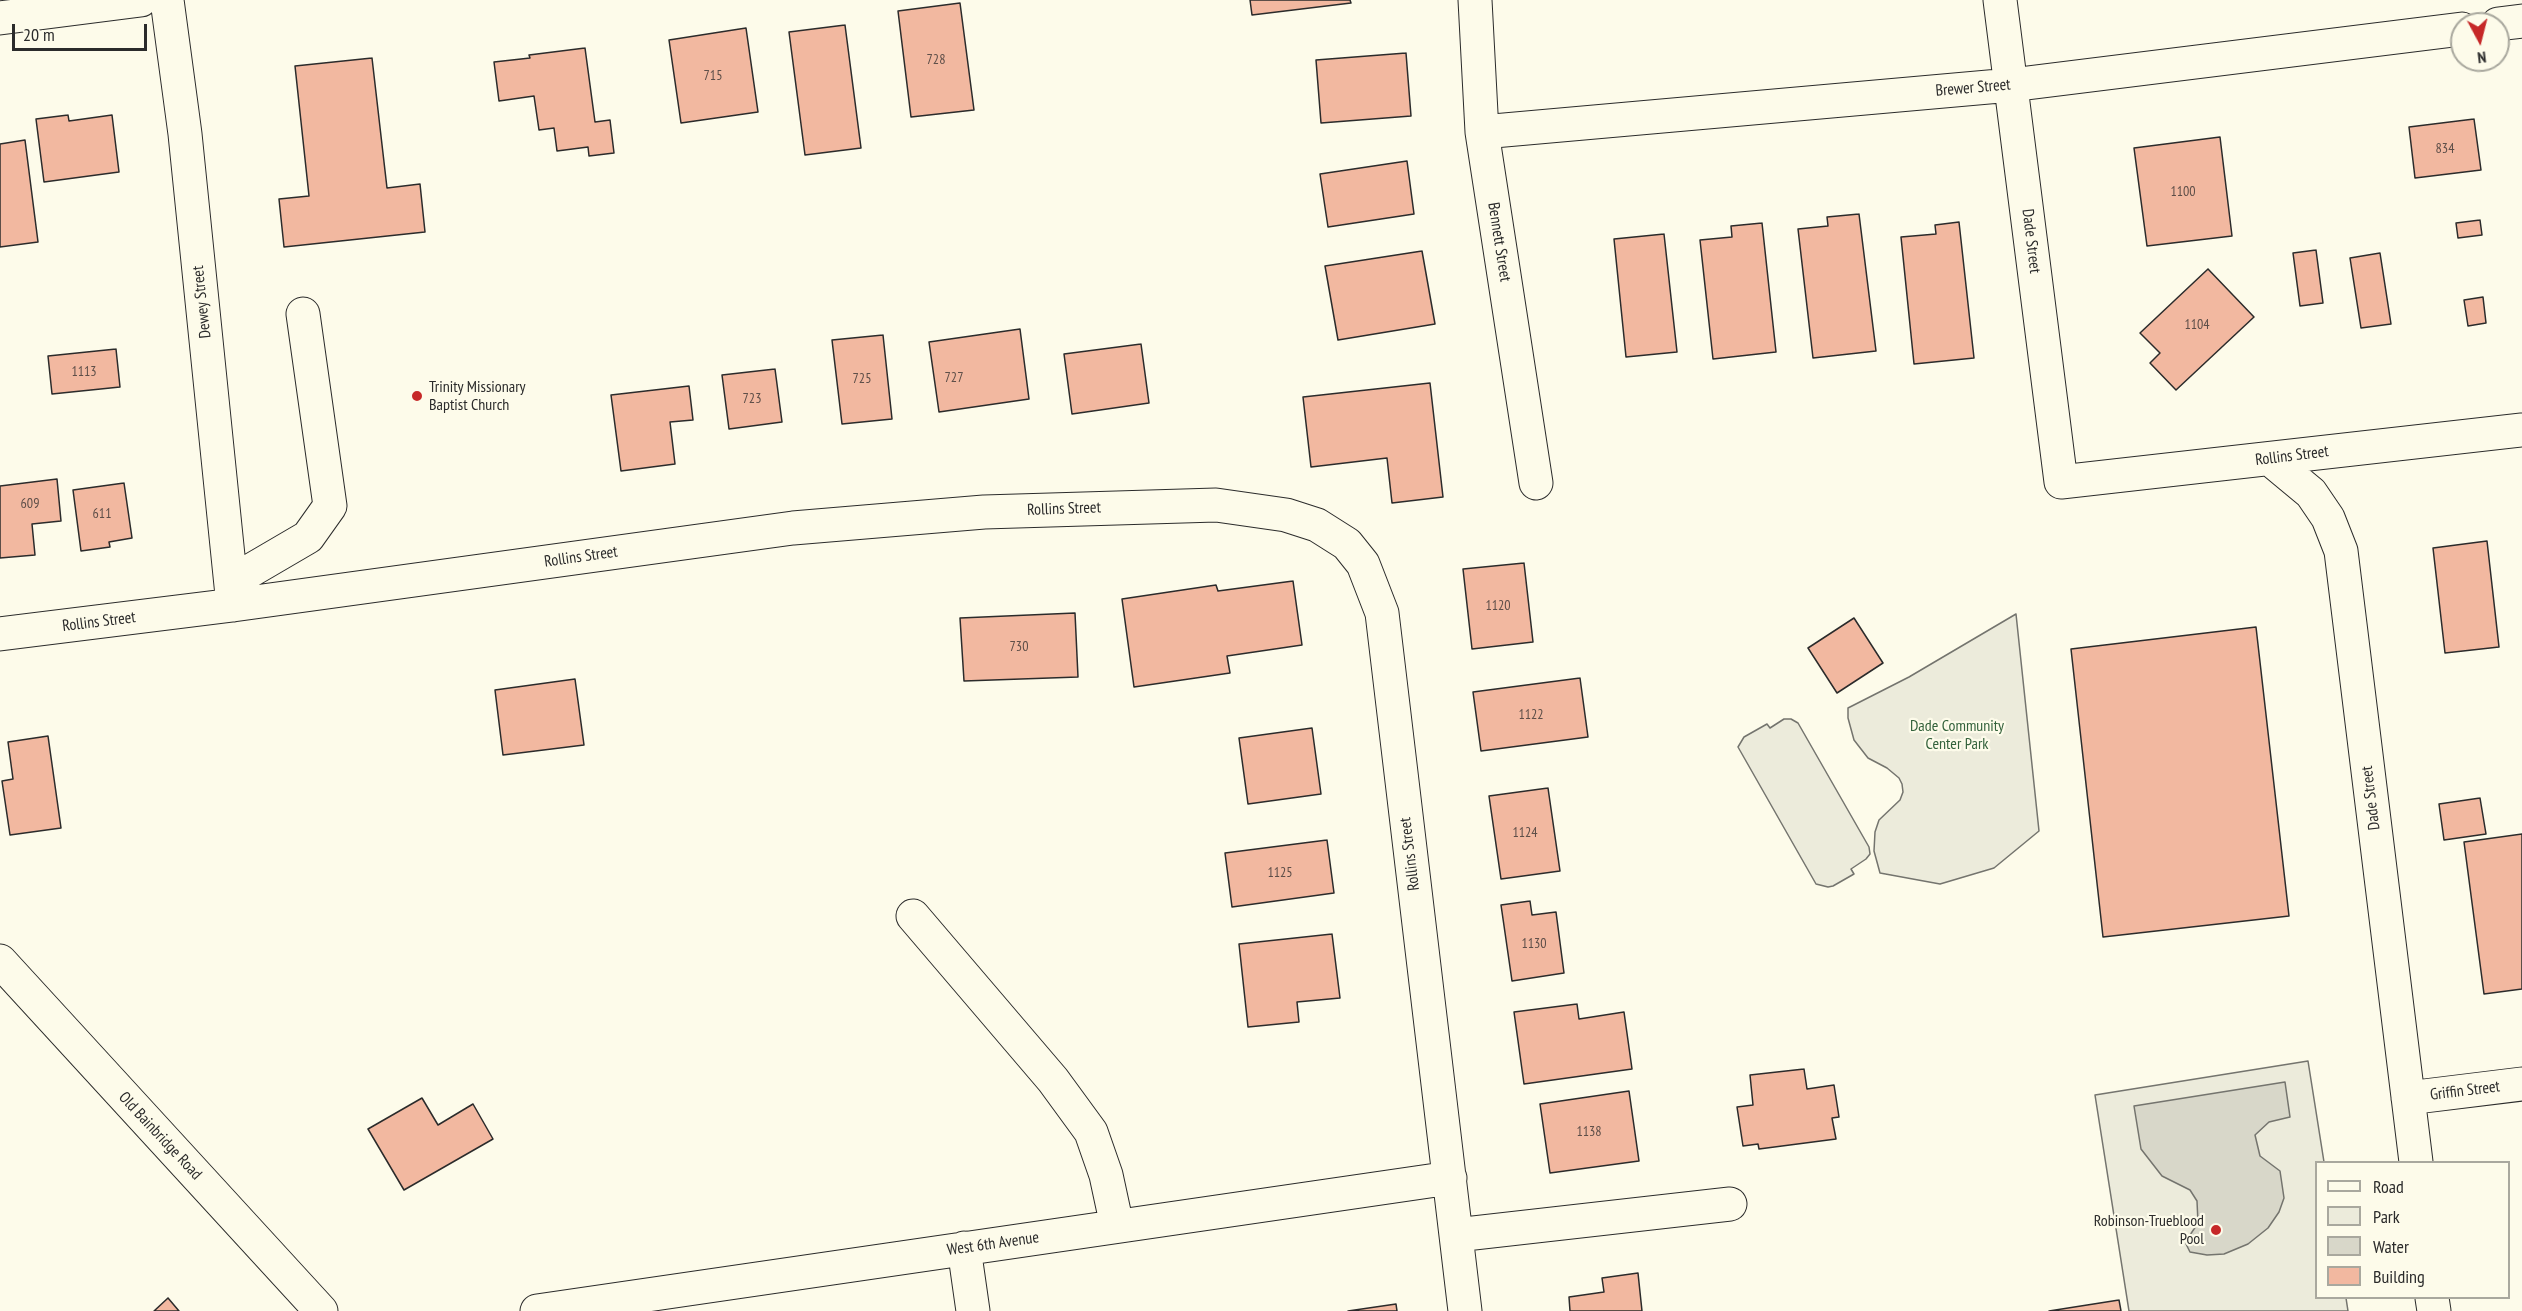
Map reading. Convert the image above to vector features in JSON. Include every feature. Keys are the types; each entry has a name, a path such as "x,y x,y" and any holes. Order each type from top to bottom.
{"street":[{"path":"0,18 141,0"},
{"name":"Dewey Street","path":"167,0 185,134 232,593"},
{"name":"Bennett Street","path":"1475,0 1482,132 1536,483"},
{"name":"Dade Street","path":"2000,0 2061,482"},
{"name":"Brewer Street","path":"1482,132 2011,85 2450,30"},
{"path":"232,593 308,537 330,506 303,314"},
{"name":"Rollins Street","path":"2061,482 2522,430"},
{"name":"Dade Street","path":"2270,459 2311,493 2328,518 2341,551 2416,1161"},
{"name":"Rollins Street","path":"0,634 232,593 793,528 984,512 1216,505 1286,515 1317,525 1353,550 1362,564 1382,614 1465,1311"},
{"path":"913,916 1053,1080 1090,1132 1106,1175 1117,1226"},
{"name":"Old Bainbridge Road","path":"6,975 321,1311"},
{"name":"Griffin Street","path":"2408,1098 2522,1084"},
{"name":"West 6th Avenue","path":"537,1311 1450,1178"},
{"path":"1456,1235 1730,1204"},
{"path":"964,1248 973,1311"}],"green space":[{"name":"Dade Community Center Park","path":"2016,614 2039,831 1994,868 1940,884 1880,873 1874,851 1875,832 1879,820 1900,800 1903,792 1902,784 1899,778 1887,768 1868,758 1854,740 1848,718 1848,708 1909,677"},
{"path":"1784,719 1791,719 1798,723 1869,847 1870,854 1866,859 1851,869 1854,874 1833,886 1816,884 1738,747 1744,737 1767,724 1770,728"},
{"name":"Robinson-Trueblood Pool","path":"2308,1061 2324,1161 2315,1161 2315,1299 2346,1299 2348,1311 2129,1311 2095,1095"}],"water":[{"path":"2285,1082 2290,1117 2269,1122 2255,1135 2260,1156 2280,1171 2284,1198 2279,1212 2268,1228 2248,1244 2224,1254 2207,1255 2190,1252 2186,1244 2198,1223 2197,1201 2190,1190 2162,1176 2141,1149 2134,1106"}],"building":[{"path":"1250,0 1350,0 1351,3 1252,15"},
{"path":"960,3 974,110 911,117 898,11"},
{"path":"845,25 861,148 805,155 789,32"},
{"path":"746,28 758,112 681,123 669,40"},
{"path":"585,48 595,122 610,120 614,153 589,156 588,147 557,151 554,128 539,130 534,96 499,101 494,62"},
{"path":"1406,53 1411,116 1321,123 1316,60"},
{"path":"372,58 387,188 420,184 425,232 284,247 279,199 309,196 295,66"},
{"path":"68,115 69,121 112,115 119,172 44,182 36,119"},
{"path":"2474,119 2481,170 2415,178 2409,127"},
{"path":"2220,137 2232,236 2147,246 2134,148"},
{"path":"25,140 38,242 0,247 0,144"},
{"path":"1407,161 1414,214 1328,227 1320,174"},
{"path":"1859,214 1876,351 1813,358 1798,229 1828,226 1827,217"},
{"path":"2480,220 2482,235 2458,238 2456,223"},
{"path":"1959,222 1974,358 1914,364 1901,237 1936,234 1935,225"},
{"path":"1762,223 1776,352 1713,359 1700,240 1732,237 1731,226"},
{"path":"1664,234 1677,352 1626,357 1614,239"},
{"path":"2316,250 2323,303 2300,306 2293,253"},
{"path":"1422,251 1435,324 1338,340 1325,266"},
{"path":"2380,253 2391,324 2361,328 2350,258"},
{"path":"2208,269 2254,317 2176,390 2150,363 2160,353 2140,333"},
{"path":"2483,297 2486,323 2468,326 2464,300"},
{"path":"1020,329 1029,399 939,412 929,342"},
{"path":"883,335 892,419 842,424 832,340"},
{"path":"1141,344 1149,403 1072,414 1064,354"},
{"path":"116,349 120,387 52,394 48,356"},
{"path":"775,369 782,422 729,429 722,375"},
{"path":"1430,383 1443,497 1392,503 1387,458 1311,467 1303,397"},
{"path":"689,386 693,420 670,422 675,464 621,471 611,395"},
{"path":"57,479 61,521 32,524 35,555 0,558 0,486"},
{"path":"124,483 132,538 109,542 110,547 81,551 73,490"},
{"path":"2487,541 2499,647 2445,653 2433,548"},
{"path":"1524,563 1533,642 1472,649 1463,569"},
{"path":"1293,581 1302,645 1227,656 1230,673 1134,687 1122,599 1216,585 1218,591"},
{"path":"1075,613 1078,677 964,681 960,618"},
{"path":"1854,618 1883,663 1837,693 1808,648"},
{"path":"2256,627 2289,916 2103,937 2071,649"},
{"path":"1580,678 1588,737 1481,751 1473,692"},
{"path":"575,679 584,745 503,755 495,690"},
{"path":"1312,728 1321,794 1248,804 1239,738"},
{"path":"48,736 61,828 10,835 2,781 13,779 8,742"},
{"path":"1548,788 1560,871 1501,879 1489,796"},
{"path":"2480,798 2486,834 2444,840 2439,804"},
{"path":"2522,834 2522,989 2484,994 2464,842"},
{"path":"1327,840 1334,893 1232,907 1225,853"},
{"path":"1530,901 1532,915 1556,912 1564,973 1512,981 1501,905"},
{"path":"1332,934 1340,998 1297,1002 1299,1022 1248,1027 1239,944"},
{"path":"1577,1004 1579,1019 1624,1012 1632,1069 1524,1084 1514,1012"},
{"path":"1804,1069 1807,1089 1834,1085 1839,1117 1832,1118 1836,1139 1759,1149 1758,1144 1743,1146 1737,1107 1753,1105 1750,1075"},
{"path":"1629,1091 1639,1161 1550,1173 1540,1104"},
{"path":"422,1098 438,1125 473,1104 493,1139 404,1190 368,1129"},
{"path":"1638,1273 1642,1311 1570,1311 1569,1297 1604,1292 1602,1278"},
{"path":"168,1298 179,1311 154,1311"},
{"path":"2119,1300 2121,1311 2049,1311"},
{"path":"1396,1304 1397,1311 1348,1311"}],"place":[{"name":"Trinity Missionary Baptist Church","path":"417,396"},
{"name":"Robinson-Trueblood Pool","path":"2216,1230"}]}
